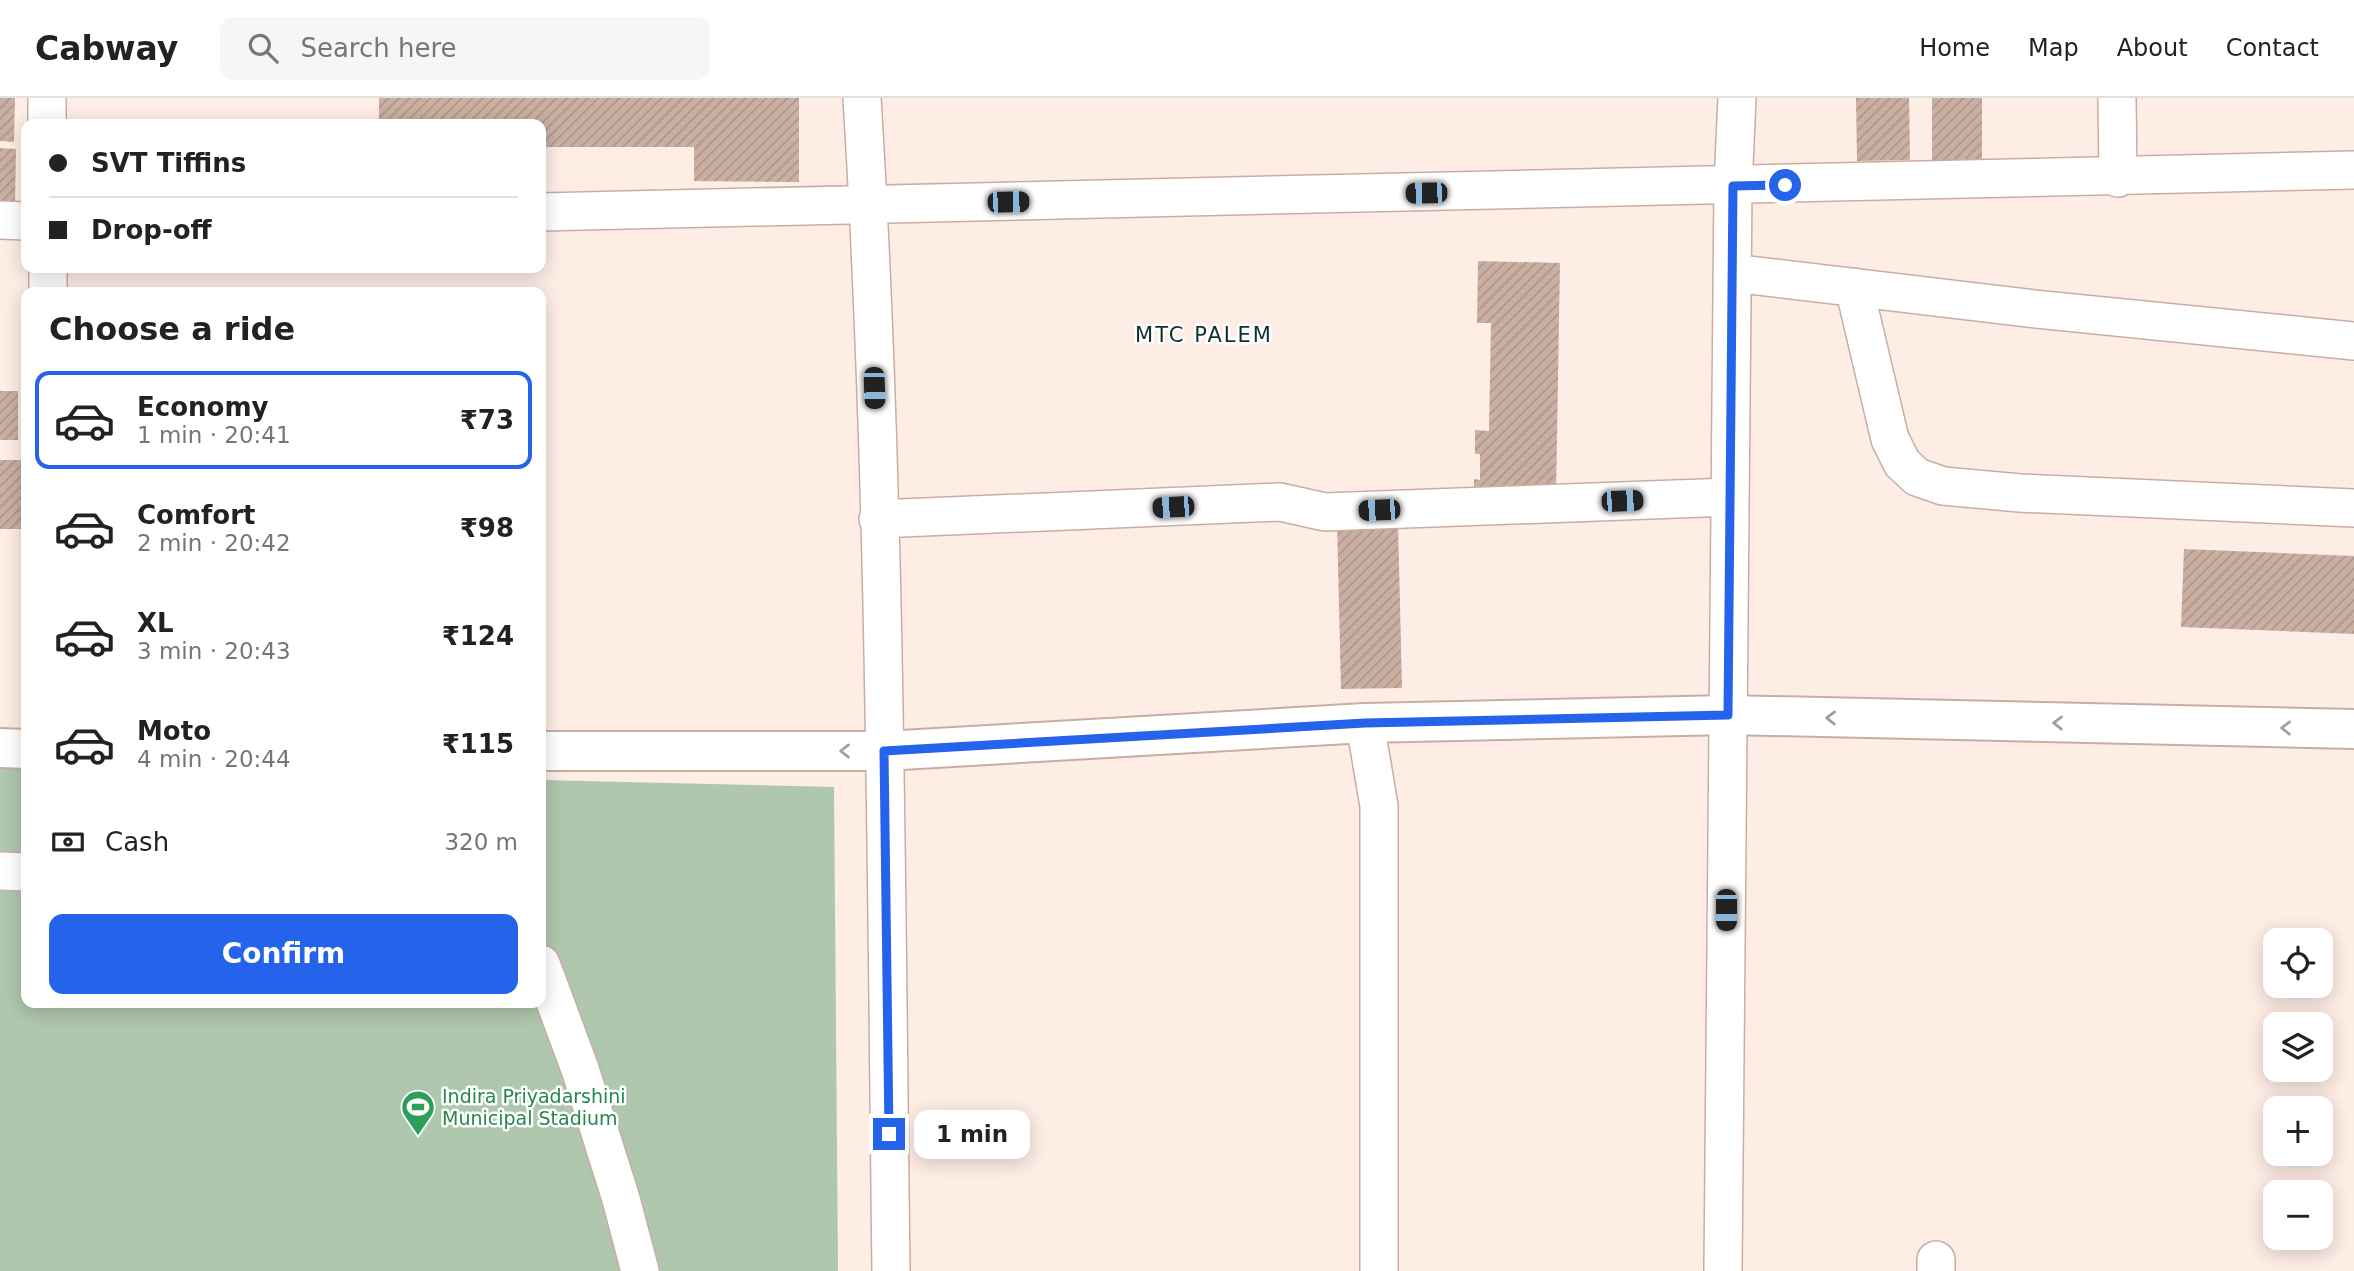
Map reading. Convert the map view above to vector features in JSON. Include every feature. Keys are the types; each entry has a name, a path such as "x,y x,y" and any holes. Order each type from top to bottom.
{"main road":[{"path":"546,751 884,751 1365,723 1728,715 2354,729"},
{"path":"0,748 21,749"}],"street":[{"path":"47,98 47,119"},
{"path":"862,98 869,205 884,751 891,1271"},
{"path":"1723,1271 1733,186 1737,98"},
{"path":"2117,98 2118,178"},
{"path":"546,212 2118,178 2354,170"},
{"path":"0,220 21,221"},
{"path":"1732,273 2354,341"},
{"path":"1854,287 1890,439 1902,463 1917,477 1942,486 2020,493 2354,508"},
{"path":"878,519 1280,502 1325,512 1730,497"},
{"path":"1365,723 1379,806 1379,1271"},
{"path":"0,871 21,872"},
{"path":"546,978 588,1095 621,1199 639,1271"}],"green space":[{"name":"Indira Priyadarshini Municipal Stadium","path":"0,767 21,768 21,1008 546,1008 546,780 834,787 838,1271 0,1271"}],"building":[{"path":"0,98 15,98 14,142 0,141"},
{"path":"379,98 799,98 799,182 694,181 694,147 546,147 546,119 379,119"},
{"path":"1856,98 1909,98 1910,160 1857,161"},
{"path":"1932,98 1982,98 1982,169 1932,169"},
{"path":"0,148 16,149 15,203 0,202"},
{"path":"1478,261 1560,263 1556,495 1474,493 1474,479 1480,480 1480,454 1475,454 1475,430 1489,431 1491,323 1477,323"},
{"path":"0,391 18,391 18,440 0,440"},
{"path":"0,460 21,460 21,529 0,529"},
{"path":"1398,523 1402,688 1341,689 1337,524"},
{"path":"2184,549 2354,556 2354,634 2181,627"}],"place":[{"name":"Indira Priyadarshini Municipal Stadium","path":"418,1137"}],"district":[{"name":"MTC PALEM","path":"1204,335"}],"route":[{"path":"889,1134 884,751 1365,723 1728,715 1733,186 1785,185"}]}
